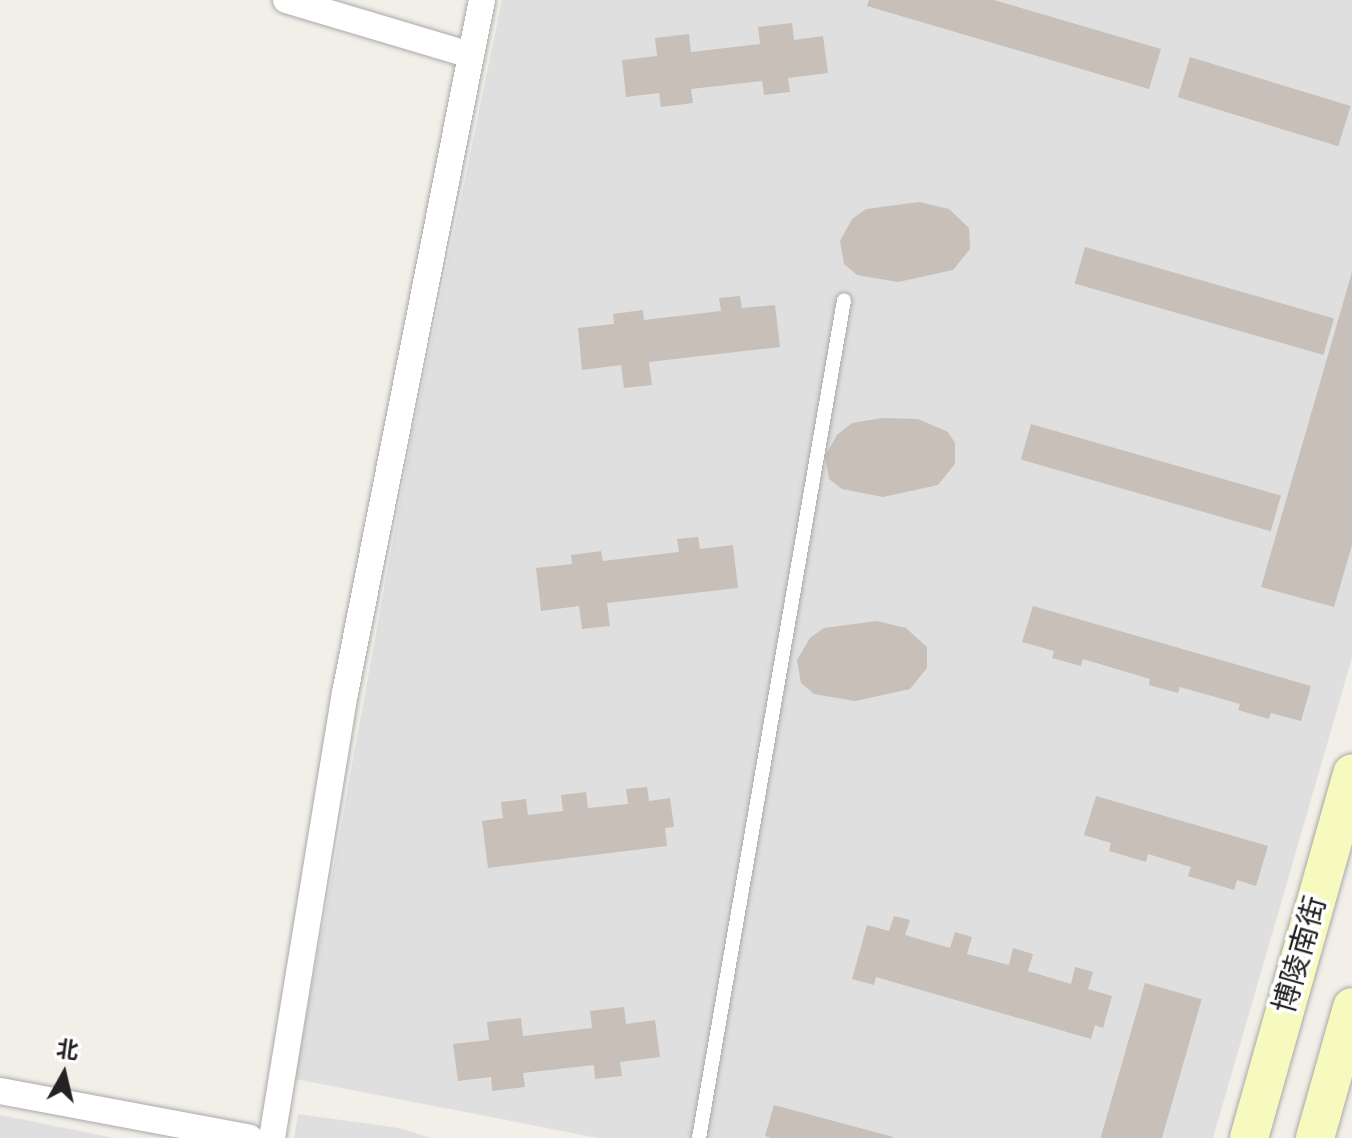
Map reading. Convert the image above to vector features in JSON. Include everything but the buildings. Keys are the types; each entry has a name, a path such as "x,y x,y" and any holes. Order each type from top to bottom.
{"main road":[{"name":"博陵南街","path":"1249,1138 1352,773"},
{"path":"1315,1138 1352,1007"}],"street":[{"path":"286,0 471,55"},
{"path":"272,1138 345,693 482,0"},
{"path":"0,1091 250,1138"}],"lane":[{"path":"699,1138 844,300"}],"shaded area":[{"path":"502,0 1352,0 1352,658 1213,1138 598,1138 295,1079 412,435"},
{"path":"298,1114 399,1128 431,1138 294,1138"},
{"path":"0,1115 114,1138 0,1138"}]}
